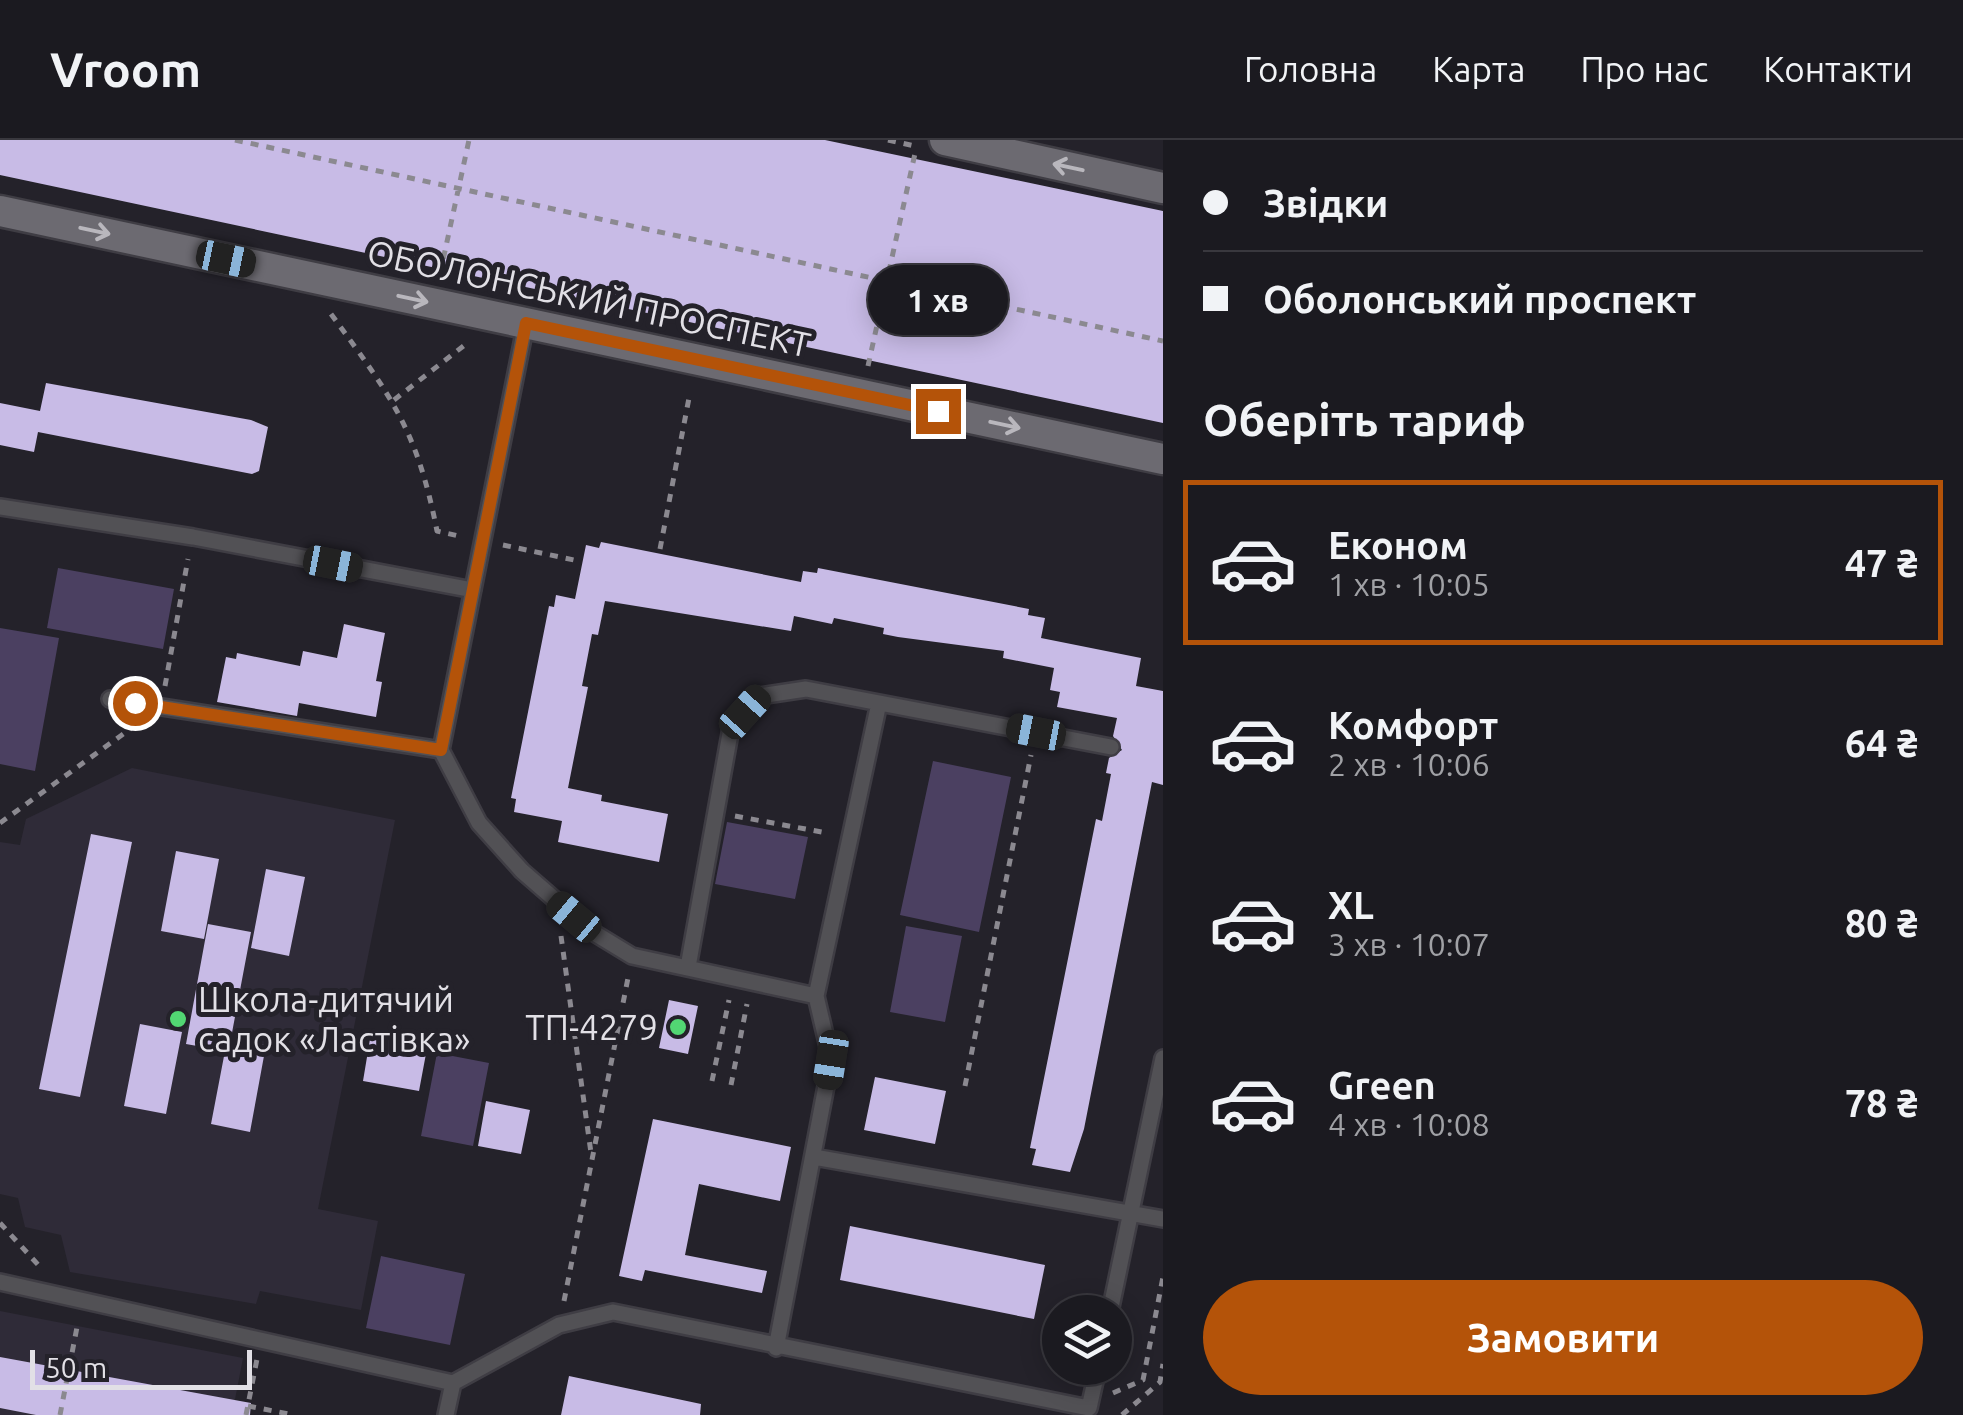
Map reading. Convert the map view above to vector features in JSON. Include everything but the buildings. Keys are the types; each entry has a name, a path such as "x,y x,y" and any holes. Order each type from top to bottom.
{"main road":[{"path":"930,143 1163,186"},
{"name":"ОБОЛОНСЬКИЙ ПРОСПЕКТ","path":"0,211 1163,459"}],"lane":[{"path":"526,323 441,750 479,823 591,931 632,956 816,996"},
{"path":"0,507 192,537 473,590"},
{"path":"688,968 731,728 759,696 806,689 1111,747"},
{"path":"110,699 441,750"},
{"path":"776,1348 831,1060 816,996 878,703"},
{"path":"1114,1295 1163,1058"},
{"path":"814,1157 1163,1218"},
{"path":"0,1282 453,1383 559,1325 613,1312 776,1348 1089,1408 1094,1385"},
{"path":"446,1415 453,1383"}],"path":[{"path":"235,140 1163,340"},
{"path":"440,274 469,140"},
{"path":"869,361 887,282 930,143"},
{"path":"330,314 394,400 425,470 438,531 579,561"},
{"path":"394,400 466,344"},
{"path":"660,549 689,398"},
{"path":"965,1086 1036,732"},
{"path":"716,812 850,838"},
{"path":"558,903 565,980 592,1157"},
{"path":"559,1325 632,956"},
{"path":"712,1081 734,978"},
{"path":"731,1085 752,982"},
{"path":"1143,1380 1163,1278"},
{"path":"246,1415 261,1340"},
{"path":"1122,1415 1160,1382 1163,1364"},
{"path":"248,1406 294,1415"}],"shaded area":[{"path":"58,568 174,589 163,649 47,628"},
{"path":"0,628 59,638 35,771 0,764"},
{"path":"933,761 1011,777 979,932 900,915"},
{"name":"Школа-дитячий садок «Ластівка»","path":"132,768 395,820 318,1209 378,1221 361,1310 260,1291 256,1304 70,1272 61,1235 25,1227 18,1198 0,1194 0,842 20,845 26,819"},
{"path":"727,822 808,837 795,899 715,884"},
{"path":"906,926 962,936 945,1022 890,1012"},
{"path":"437,1053 489,1063 473,1146 421,1136"},
{"path":"381,1256 465,1274 450,1345 366,1328"},
{"path":"0,1311 243,1358 232,1415 0,1415"}],"place":[{"name":"Школа-дитячий садок «Ластівка»","path":"178,1019"},
{"name":"ТП-4279","path":"678,1027"}],"route":[{"path":"135,703 441,750 526,323 938,411"}]}
